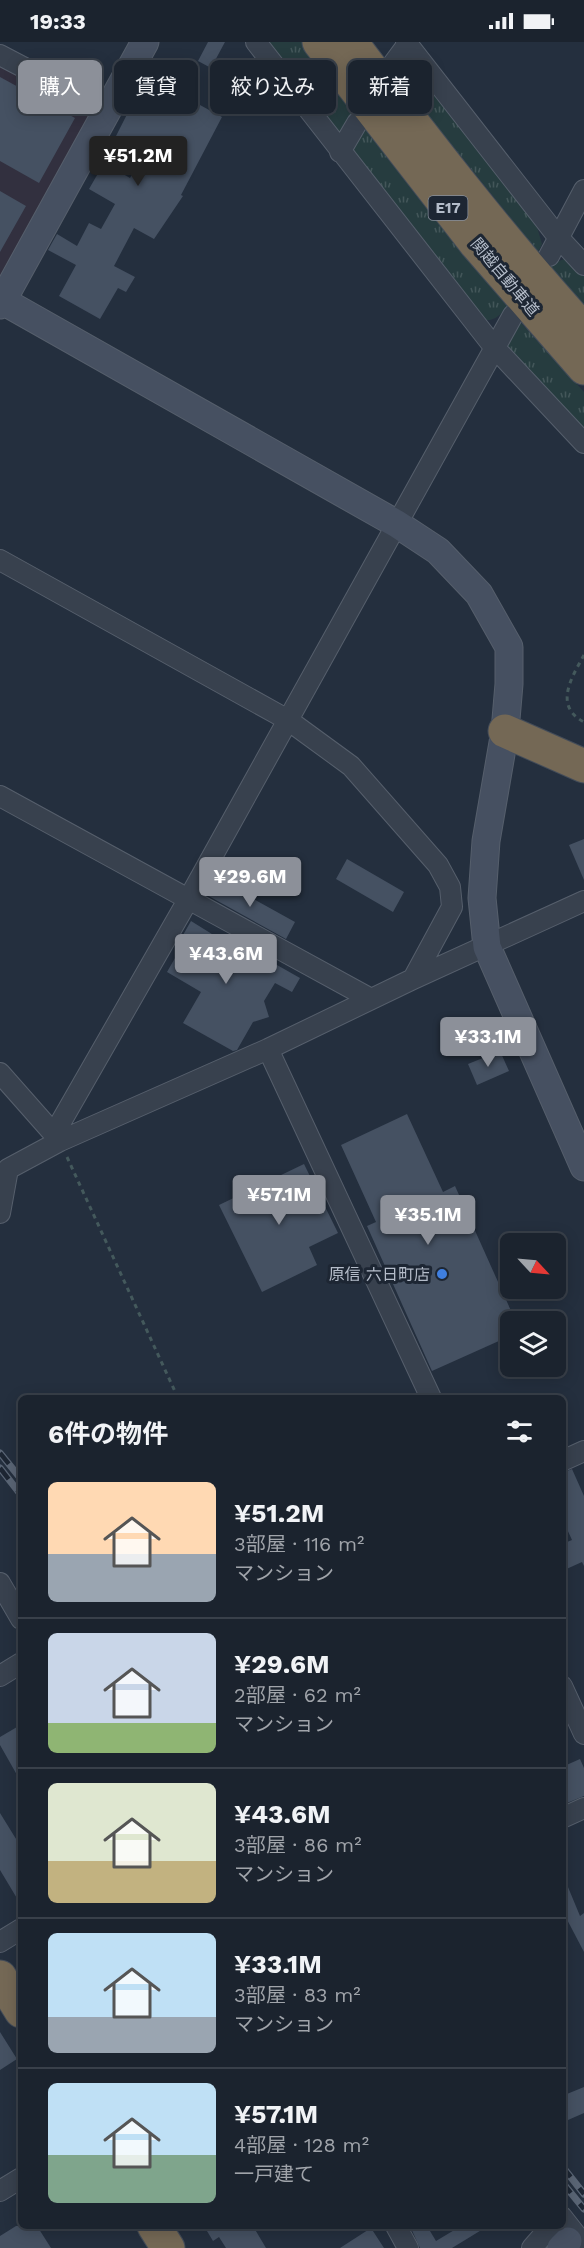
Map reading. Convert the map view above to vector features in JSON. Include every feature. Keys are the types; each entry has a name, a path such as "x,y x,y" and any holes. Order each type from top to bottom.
{"highway":[{"name":"関越自動車道","path":"319,42 476,244 584,368"},
{"name":"関越自動車道","path":"351,42 489,219 584,330"},
{"path":"505,731 584,766"},
{"path":"0,1977 18,2006"},
{"path":"156,2229 168,2248"}],"street":[{"path":"145,42 1,302 397,524 438,551 479,594 509,647 505,731 486,841 483,898 487,947 584,1167"},
{"path":"256,42 494,346 584,443"},
{"path":"395,60 406,43 558,237 584,265"},
{"path":"0,55 107,111"},
{"path":"340,152 357,123"},
{"path":"549,256 584,190"},
{"path":"57,1138 513,315"},
{"path":"0,561 288,720 351,766 438,865 450,887 452,906 413,979"},
{"path":"0,796 371,999"},
{"path":"0,1213 8,1169 57,1138 268,1049 413,979 584,901"},
{"path":"268,1049 430,1395"},
{"path":"0,1073 57,1138"},
{"path":"566,1459 584,1451"},
{"path":"0,1583 18,1614"},
{"path":"0,1676 18,1665"},
{"path":"566,1695 584,1734"},
{"path":"566,1816 584,1808"},
{"path":"0,1942 18,1931"},
{"path":"0,2191 18,2180"},
{"path":"398,2229 408,2248"},
{"path":"532,2248 565,2235"}],"path":[{"path":"584,655 567,691 568,705 577,718 584,722"},
{"path":"57,1138 177,1395"}],"shaded area":[{"path":"0,55 18,64 18,114 102,114 102,108 107,111 0,300"}],"green space":[{"path":"265,42 302,42 315,60 279,60"},
{"path":"432,89 538,224 542,244 538,252 427,114 432,114"},
{"path":"336,90 348,107 348,114 353,114 346,130 337,132 323,114 336,114"},
{"path":"363,127 507,306 497,317 483,320 350,152"},
{"path":"567,258 584,269 584,304 551,267 554,263"},
{"path":"520,322 584,392 584,432 506,348"}],"building":[{"path":"208,42 225,42 215,60 210,60 210,67 198,61"},
{"path":"0,77 18,87 18,114 68,114 75,118 39,183 0,161"},
{"path":"200,105 210,110 210,114 222,117 181,195 183,196 154,239 134,228 114,266 135,277 126,292 118,288 100,319 59,296 76,265 48,250 57,234 77,246 89,223 101,229 115,204 89,189 104,163 130,178 144,154 115,138 127,114 198,114"},
{"path":"0,191 26,206 0,252"},
{"path":"584,839 584,880 569,845"},
{"path":"347,859 404,892 393,912 336,879"},
{"path":"214,877 295,922 286,939 205,894"},
{"path":"191,921 228,944 231,939 300,978 292,992 275,983 264,1001 269,1017 253,1022 237,1050 233,1051 183,1023 201,992 167,972 183,944 179,942"},
{"path":"500,1051 509,1071 477,1085 468,1064"},
{"name":"原信 六日町店","path":"407,1114 443,1192 455,1186 500,1286 500,1299 506,1299 511,1311 500,1311 500,1340 432,1371 367,1226 376,1222 341,1145"},
{"path":"304,1164 338,1233 309,1247 317,1265 262,1292 219,1205"},
{"path":"572,1469 584,1496 584,1566 582,1562 566,1569 566,1542 572,1540 566,1527 566,1471"},
{"path":"17,1727 18,1729 18,1777 0,1745 0,1737"},
{"path":"580,1759 584,1768 584,1796 566,1803 566,1765"},
{"path":"0,1813 18,1842 18,1900 0,1870"},
{"path":"566,1882 580,1916 584,1913 584,1952 566,1918"},
{"path":"0,2032 17,2059 0,2070"},
{"path":"584,2087 584,2113 568,2120 566,2094"},
{"path":"16,2226 18,2229 39,2229 51,2248 0,2248 0,2236"},
{"path":"206,2229 255,2229 266,2248 226,2248 219,2237 213,2241"},
{"path":"372,2229 384,2248 340,2248"},
{"path":"411,2229 429,2229 436,2241 456,2229 483,2229 452,2248 420,2248"}],"railway":[{"path":"0,1453 18,1475"},
{"path":"0,1468 18,1491"},
{"path":"566,2171 584,2194"},
{"path":"566,2187 584,2209"}],"place":[{"name":"原信 六日町店","path":"442,1274"}]}
